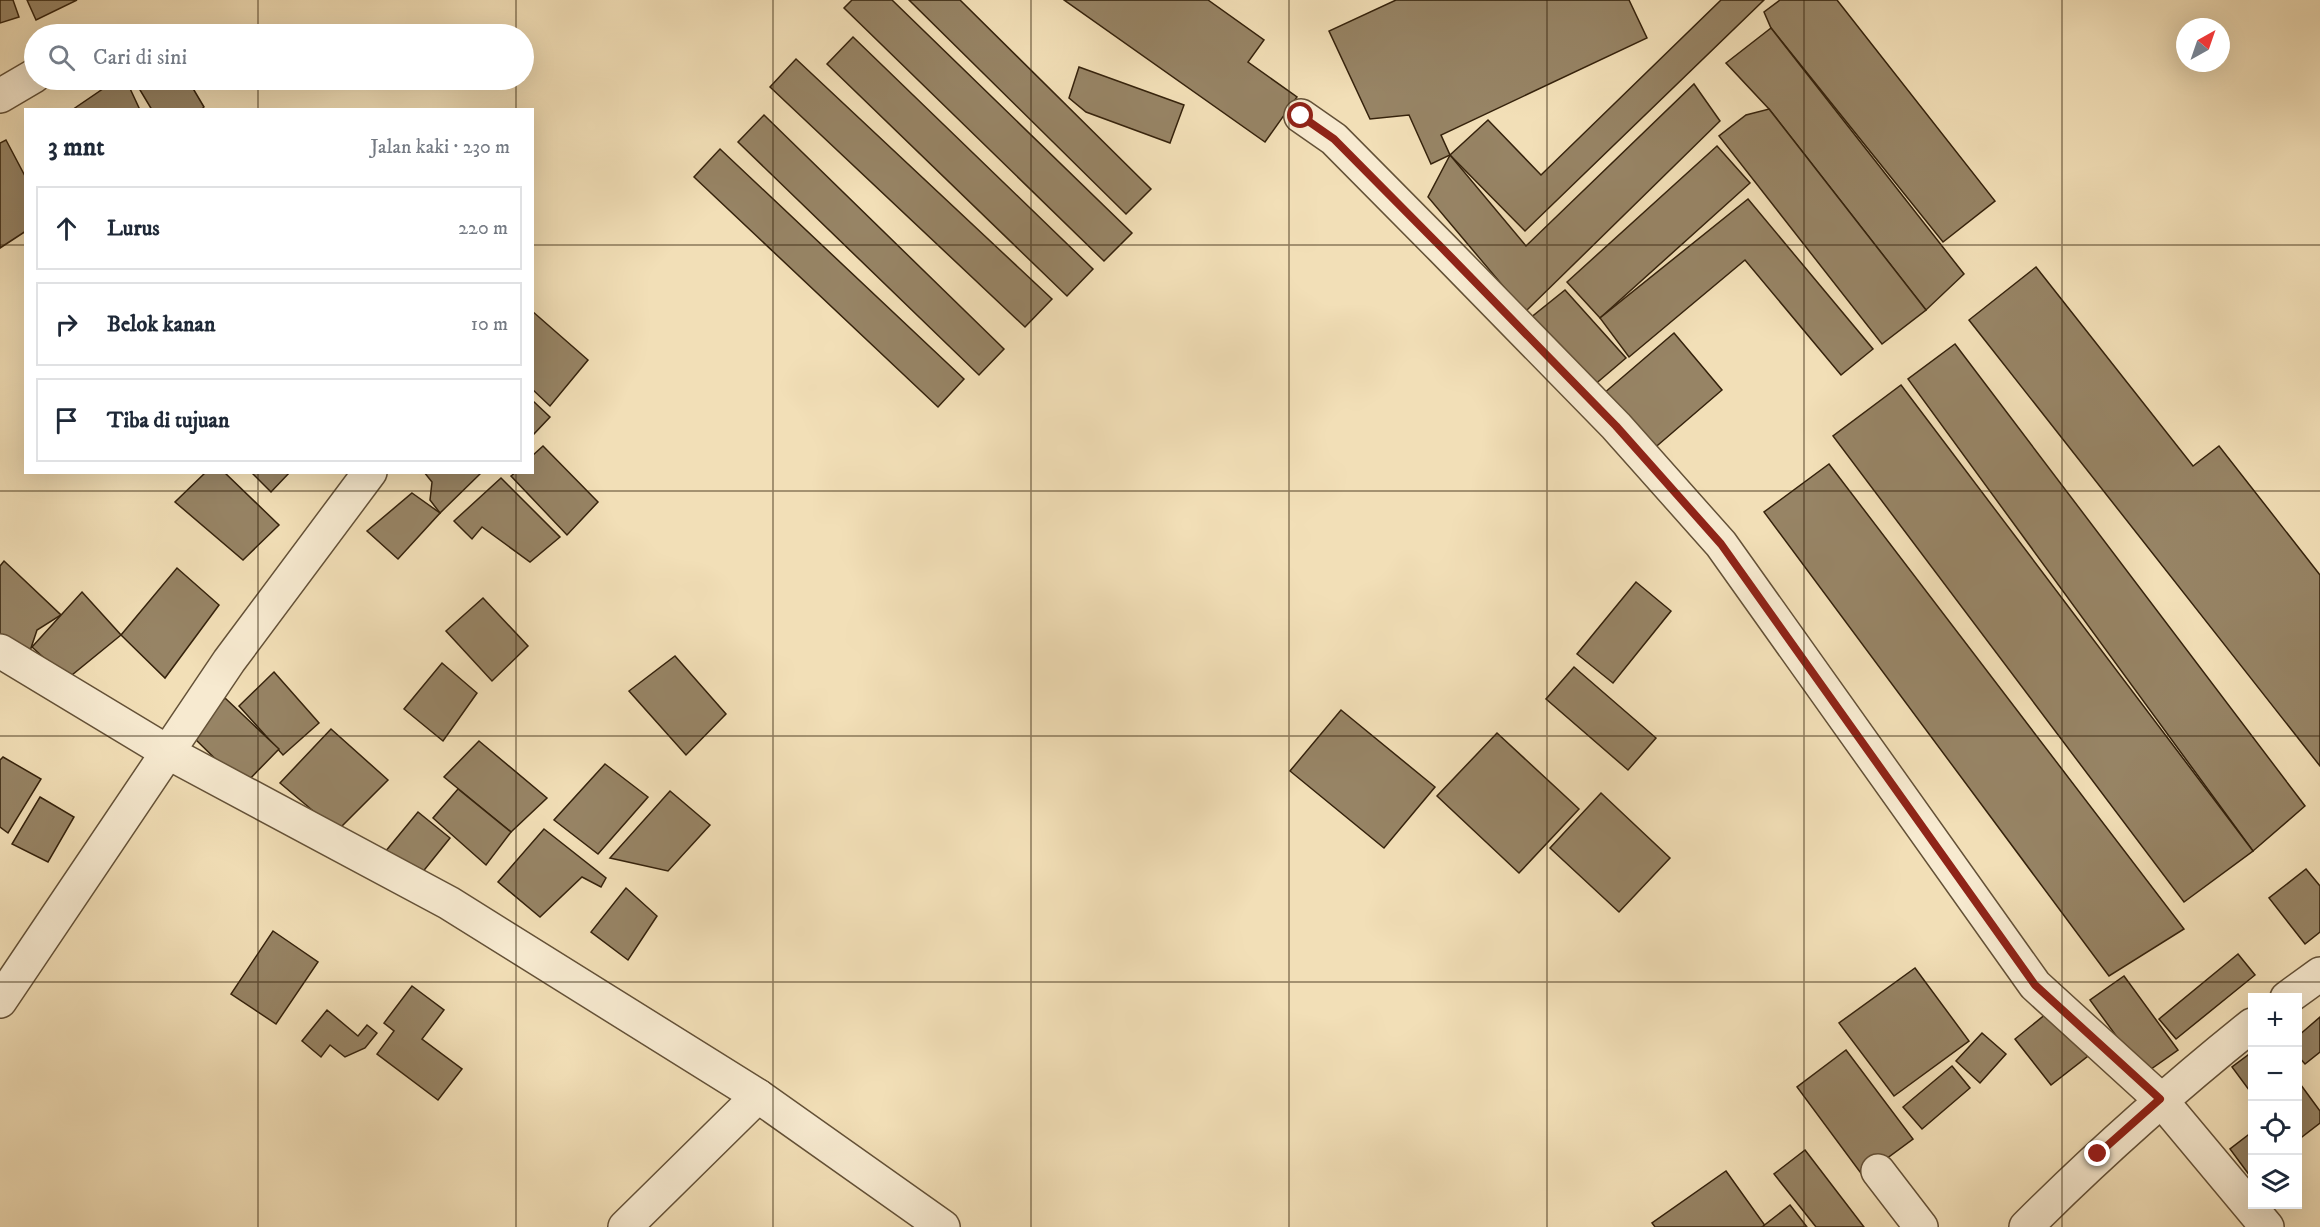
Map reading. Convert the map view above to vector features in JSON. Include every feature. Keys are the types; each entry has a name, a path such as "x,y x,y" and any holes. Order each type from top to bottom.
{"street":[{"path":"0,96 24,82"},
{"path":"1301,116 1334,139 1443,249 1616,426 1721,544 2035,985 2160,1099 2267,1227"},
{"path":"0,1001 12,962 169,753 229,661 369,474"},
{"path":"0,651 169,753 449,903 758,1096 943,1227"},
{"path":"2294,993 2320,974"},
{"path":"2026,1227 2098,1154 2160,1099 2248,1029"},
{"path":"625,1227 758,1096"},
{"path":"1878,1172 1921,1227"}],"building":[{"path":"0,0 13,0 19,17 0,23"},
{"path":"27,0 77,0 36,20"},
{"path":"852,0 892,0 1132,233 1104,261 844,8"},
{"path":"909,0 960,0 1151,189 1126,214"},
{"path":"1064,0 1208,0 1264,40 1248,62 1297,97 1265,142"},
{"path":"1396,0 1629,0 1647,38 1441,135 1450,155 1431,164 1409,115 1370,119 1329,31"},
{"path":"1721,0 1764,0 1525,231 1450,155 1488,120 1541,175"},
{"path":"1780,0 1837,0 1995,201 1943,242 1771,28 1764,12"},
{"path":"1771,28 1964,274 1926,310 1769,109 1726,63"},
{"path":"853,37 1093,269 1067,296 827,64"},
{"path":"796,59 1052,299 1025,327 770,87"},
{"path":"1079,67 1184,105 1170,143 1086,112 1069,98"},
{"path":"1694,84 1720,121 1525,312 1428,197 1450,155 1526,246"},
{"path":"101,90 131,90 139,108 75,108"},
{"path":"140,90 194,90 204,107 203,108 151,108"},
{"path":"1769,109 1926,310 1882,344 1719,136 1746,115"},
{"path":"764,115 1004,349 979,375 738,142"},
{"path":"6,140 24,174 24,232 0,248 0,143"},
{"path":"1717,146 1750,183 1600,318 1567,282"},
{"path":"720,149 964,379 938,407 694,177"},
{"path":"1748,199 1873,349 1841,375 1745,260 1629,357 1600,318"},
{"path":"2036,267 2193,466 2219,446 2320,575 2320,766 1969,320"},
{"path":"1565,290 1626,358 1586,392 1524,323"},
{"path":"534,313 588,360 550,406 534,391"},
{"path":"1674,333 1722,390 1651,451 1603,394"},
{"path":"1955,344 2305,806 2253,851 1908,379"},
{"path":"1901,385 2253,851 2184,902 1833,436"},
{"path":"534,402 550,417 534,434"},
{"path":"543,446 598,502 567,535 511,476 534,474 534,454"},
{"path":"1829,464 2184,929 2109,976 1764,512"},
{"path":"204,474 226,474 279,525 243,560 175,502"},
{"path":"253,474 288,474 271,492"},
{"path":"426,474 480,474 440,513 430,500 432,482"},
{"path":"501,478 560,537 530,562 482,527 472,539 454,521"},
{"path":"412,493 440,513 398,559 367,531"},
{"path":"4,561 61,615 37,630 27,660 0,642 0,566"},
{"path":"177,568 219,605 165,678 121,635"},
{"path":"1636,582 1671,611 1613,683 1577,654"},
{"path":"82,592 121,635 67,679 32,647"},
{"path":"483,598 528,646 492,681 446,631"},
{"path":"675,656 726,714 686,755 629,691"},
{"path":"442,663 477,693 443,741 404,709"},
{"path":"1574,667 1656,738 1628,770 1546,699"},
{"path":"274,672 319,723 283,755 239,706"},
{"path":"225,698 279,749 243,786 191,735"},
{"path":"1341,710 1435,787 1384,848 1290,771"},
{"path":"331,729 388,780 337,831 280,783"},
{"path":"1497,733 1579,809 1519,873 1437,796"},
{"path":"479,741 547,798 511,832 444,777"},
{"path":"3,757 41,779 8,833 0,827 0,760"},
{"path":"605,764 648,797 598,854 554,820"},
{"path":"458,789 511,832 486,865 433,818"},
{"path":"670,791 710,825 668,871 610,858"},
{"path":"1601,793 1670,858 1619,912 1550,848"},
{"path":"40,797 74,817 48,862 12,844"},
{"path":"418,812 450,838 417,879 385,852"},
{"path":"544,829 606,878 601,887 582,877 540,917 498,882"},
{"path":"2306,869 2320,886 2320,932 2305,944 2269,898"},
{"path":"626,888 657,916 628,960 591,932"},
{"path":"273,931 318,962 276,1024 231,994"},
{"path":"2238,954 2255,975 2176,1039 2159,1019"},
{"path":"1915,968 1969,1041 1894,1096 1839,1023"},
{"path":"2124,976 2178,1050 2144,1074 2090,1000"},
{"path":"412,986 444,1010 422,1039 462,1069 438,1100 377,1054 394,1031 384,1023"},
{"path":"2052,1009 2088,1056 2051,1085 2015,1039"},
{"path":"327,1010 358,1036 367,1025 377,1033 365,1048 345,1057 330,1045 321,1057 302,1041"},
{"path":"2320,1017 2320,1052 2305,1064 2302,1061 2302,1033"},
{"path":"1982,1033 2006,1054 1980,1083 1956,1061"},
{"path":"1846,1050 1913,1139 1863,1176 1797,1087"},
{"path":"2248,1055 2248,1089 2232,1067"},
{"path":"1952,1066 1970,1088 1922,1129 1903,1107"},
{"path":"2302,1086 2320,1111 2320,1123 2302,1137"},
{"path":"2248,1135 2248,1173 2230,1149"},
{"path":"1805,1150 1864,1227 1816,1227 1774,1174"},
{"path":"1726,1171 1766,1227 1655,1227 1652,1223"},
{"path":"1790,1205 1807,1227 1762,1227"}],"route":[{"path":"1301,116 1334,139 1443,249 1616,426 1721,544 2035,985 2160,1099 2098,1154"}]}
